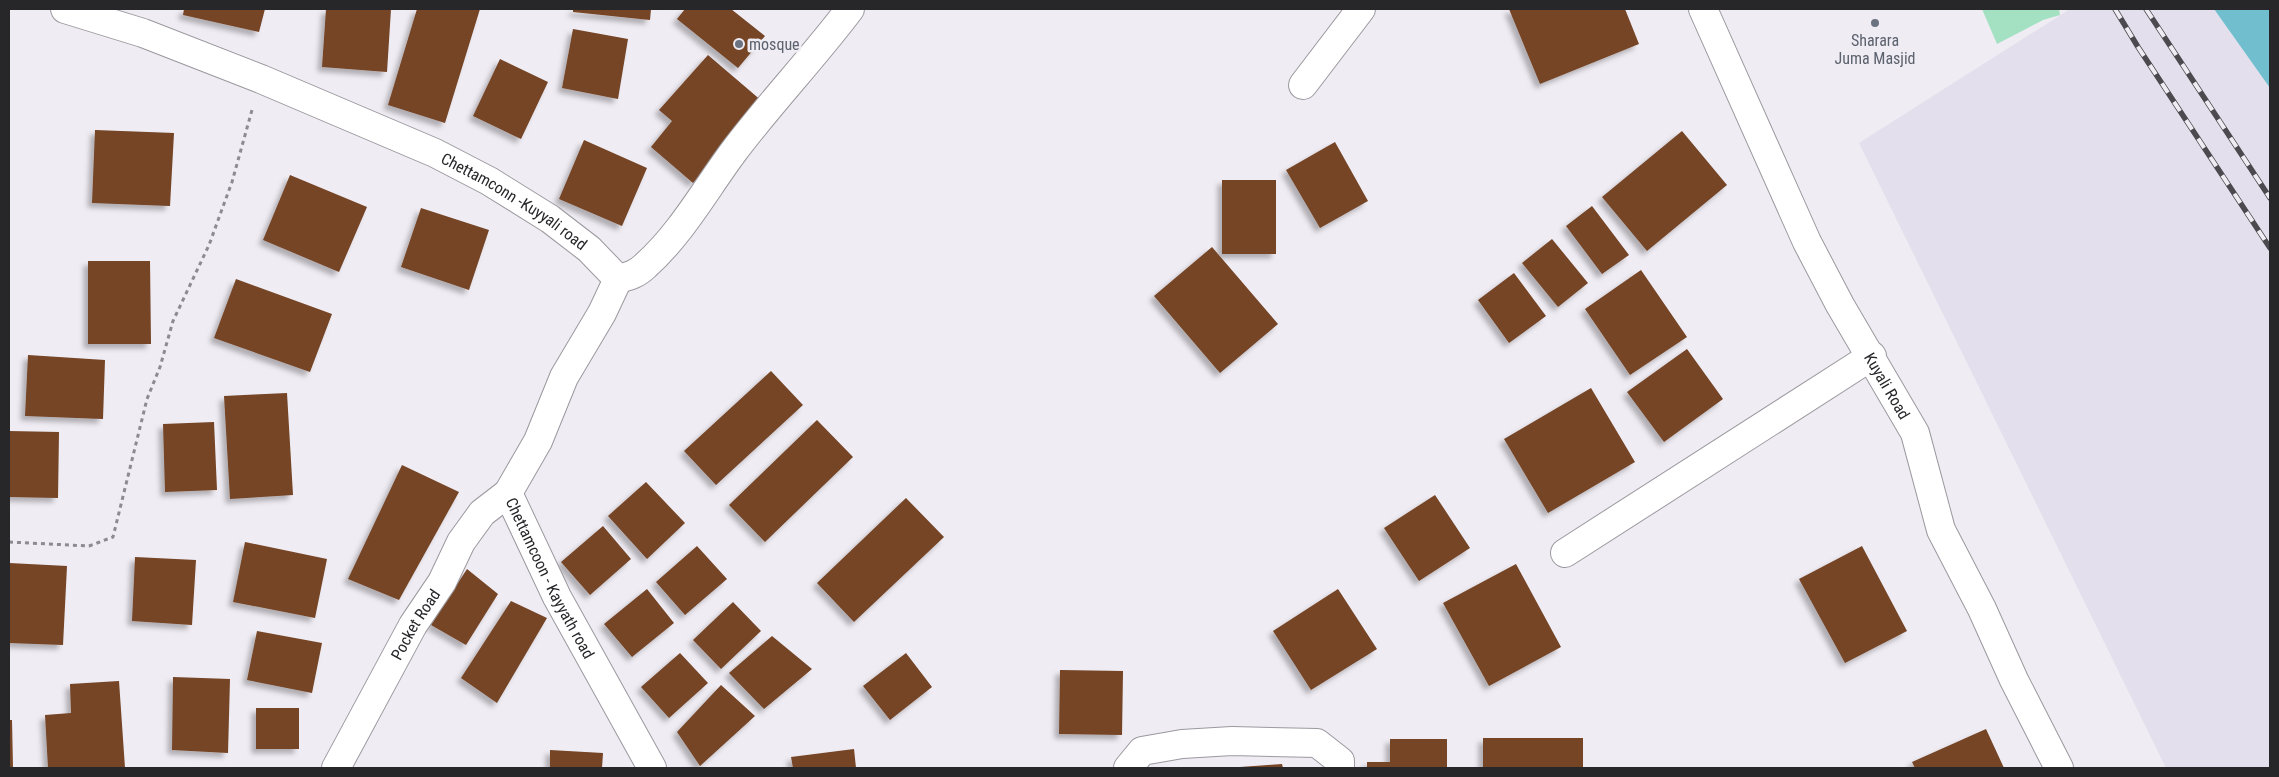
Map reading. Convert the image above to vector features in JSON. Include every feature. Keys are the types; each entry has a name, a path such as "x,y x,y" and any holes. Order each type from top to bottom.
{"street":[{"name":"Chettamconn -Kuyyali road","path":"65,9 143,33 261,79 434,153 489,181 550,218 589,249 618,279"},
{"path":"618,279 634,275 646,266 673,237 734,151 822,46 850,9"},
{"path":"1303,85 1361,9"},
{"name":"Kuyali Road","path":"1704,9 1807,242 1840,305 1916,433 1941,530 1982,609 2014,680 2058,768"},
{"name":"Chettamcoon - Kayyath road","path":"618,279 602,313 564,377 538,441 508,493 557,597 652,768"},
{"path":"1565,552 1872,356"},
{"name":"Pocket Road","path":"336,768 413,625 442,582 461,542 482,513 508,493"},
{"path":"1128,768 1142,751 1182,744 1232,741 1318,742 1340,761 1340,768"}],"path":[{"path":"9,542 89,546 113,537 146,399 160,367 173,321 208,245 232,182 261,79"}],"shaded area":[{"path":"2070,9 2214,9 2270,88 2270,768 2166,768 1859,143"}],"green space":[{"path":"1982,9 2059,9 2060,15 2043,20 1997,44"}],"water":[{"path":"2214,9 2270,9 2270,88"}],"building":[{"path":"184,9 265,9 259,32 183,15"},
{"path":"326,9 391,9 387,72 322,67"},
{"path":"417,9 480,9 445,123 388,105"},
{"path":"573,9 651,9 650,20 573,12"},
{"path":"685,9 731,9 765,36 738,68 677,19"},
{"path":"1509,9 1625,9 1639,44 1540,84"},
{"path":"573,29 628,39 618,99 562,88"},
{"path":"708,55 763,102 693,183 651,147 672,121 659,110"},
{"path":"500,59 548,82 521,139 473,116"},
{"path":"95,130 174,133 170,206 92,203"},
{"path":"1682,131 1727,185 1647,251 1602,197"},
{"path":"584,140 647,168 622,226 559,199"},
{"path":"1335,142 1368,201 1320,228 1286,170"},
{"path":"290,175 367,207 339,272 263,240"},
{"path":"1222,180 1276,180 1276,254 1222,254"},
{"path":"1592,206 1629,255 1602,274 1566,226"},
{"path":"421,208 489,230 469,290 401,267"},
{"path":"1552,239 1588,283 1558,307 1522,263"},
{"path":"1212,247 1278,324 1220,373 1154,296"},
{"path":"88,261 150,261 151,344 88,344"},
{"path":"1641,270 1687,337 1630,375 1585,309"},
{"path":"1514,273 1546,316 1509,343 1478,300"},
{"path":"236,279 332,314 310,372 214,338"},
{"path":"1687,349 1723,399 1664,442 1627,392"},
{"path":"28,355 105,360 103,419 25,416"},
{"path":"771,371 803,405 716,485 684,451"},
{"path":"1591,388 1635,462 1548,513 1504,439"},
{"path":"287,393 293,495 230,499 224,396"},
{"path":"817,420 853,457 765,542 729,505"},
{"path":"214,422 217,490 165,492 163,424"},
{"path":"9,431 59,432 58,498 9,497"},
{"path":"402,465 459,492 399,600 348,579"},
{"path":"646,482 685,523 647,559 608,516"},
{"path":"1435,495 1470,548 1419,581 1384,528"},
{"path":"906,498 944,537 854,622 817,583"},
{"path":"603,526 631,559 590,595 561,562"},
{"path":"245,542 327,559 315,618 233,602"},
{"path":"697,546 727,579 685,615 656,582"},
{"path":"1862,546 1907,631 1845,663 1799,579"},
{"path":"135,557 196,560 192,625 132,621"},
{"path":"9,563 67,566 63,645 9,643"},
{"path":"1516,564 1561,647 1489,686 1443,603"},
{"path":"467,569 498,594 466,645 431,625"},
{"path":"647,589 674,623 632,657 604,624"},
{"path":"1338,589 1377,649 1311,690 1273,631"},
{"path":"511,601 547,618 497,703 461,678"},
{"path":"733,602 761,631 721,669 693,640"},
{"path":"257,631 322,643 312,693 247,680"},
{"path":"772,636 812,669 764,709 729,673"},
{"path":"680,653 708,683 669,718 641,687"},
{"path":"906,653 932,687 890,720 863,686"},
{"path":"1060,670 1123,671 1122,735 1059,734"},
{"path":"173,677 230,679 228,753 172,750"},
{"path":"119,681 125,768 48,768 45,715 71,713 70,684"},
{"path":"721,685 755,716 700,766 677,732"},
{"path":"256,708 299,708 299,749 256,749"},
{"path":"9,720 12,720 13,768 9,768"},
{"path":"1986,729 2004,768 1915,768 1912,762"},
{"path":"1483,738 1583,738 1583,768 1483,768"},
{"path":"1390,739 1447,739 1447,768 1367,768 1367,762 1390,762"},
{"path":"854,749 856,768 793,768 791,757"},
{"path":"550,750 603,753 602,768 550,768"},
{"path":"1282,764 1283,768 1240,768 1240,767"}],"railway":[{"path":"2115,9 2270,248"},
{"path":"2146,9 2270,198"}],"place":[{"name":"Sharara Juma Masjid","path":"1875,23"},
{"name":"mosque","path":"739,44"}]}
